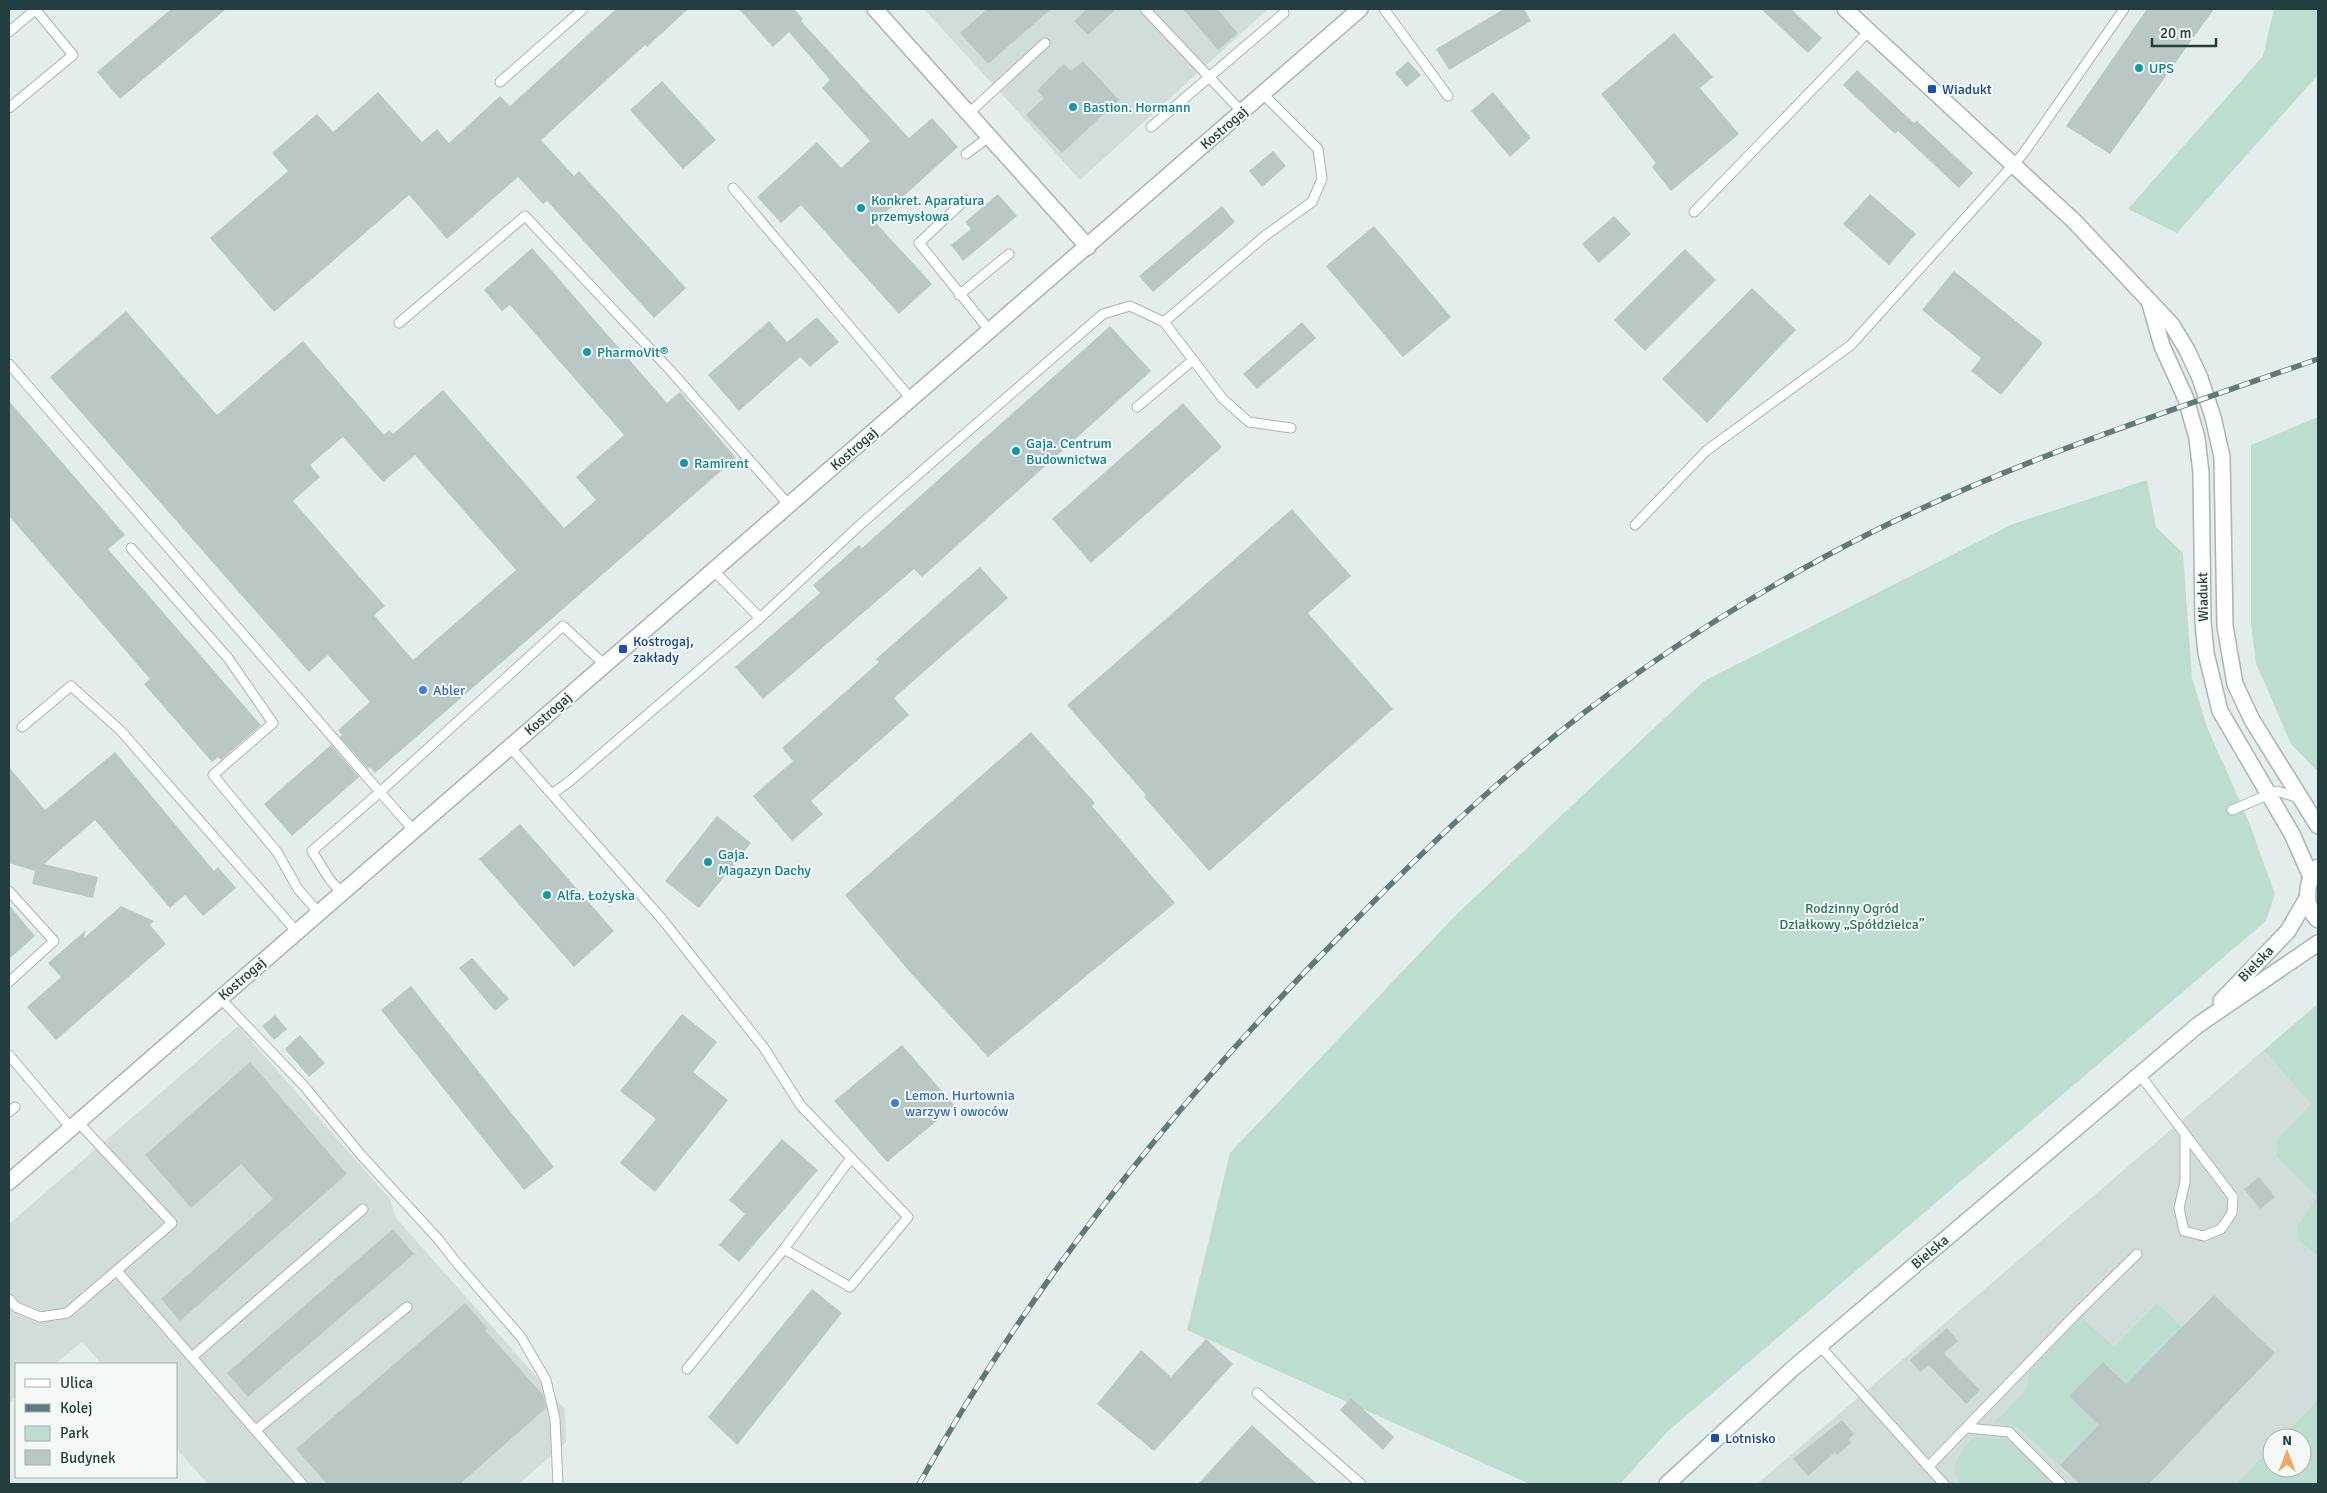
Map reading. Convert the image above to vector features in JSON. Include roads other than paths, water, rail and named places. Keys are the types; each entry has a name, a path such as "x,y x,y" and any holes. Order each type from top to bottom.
{"street":[{"path":"875,9 1088,246"},
{"name":"Kostrogaj","path":"9,1182 1360,9"},
{"name":"Wiadukt","path":"1845,9 2074,221 2172,325 2187,350 2200,378 2213,417 2222,457 2225,626 2235,684 2246,709 2318,826"},
{"name":"Wiadukt","path":"2149,300 2162,346 2186,399 2197,438 2201,473 2203,622 2214,691 2220,711 2297,845 2315,872"},
{"name":"Bielska","path":"1667,1484 1715,1438 1819,1346 2198,1025 2288,931 2307,898 2315,872"},
{"path":"2307,898 2310,908 2318,920"},
{"name":"Bielska","path":"2198,1025 2318,943"}],"lane":[{"path":"9,32 35,9 73,55 9,108"},
{"path":"500,82 583,9"},
{"path":"1145,9 1242,112"},
{"path":"1384,9 1448,96"},
{"path":"1635,525 1706,452 1851,345 2024,154 2124,9"},
{"path":"1151,127 1284,13"},
{"path":"1694,212 1869,31"},
{"path":"969,113 1045,43"},
{"path":"1164,322 1266,235 1312,202 1322,179 1318,149 1263,94"},
{"path":"966,154 990,136"},
{"path":"733,188 911,400"},
{"path":"965,200 919,243 959,295 990,331"},
{"path":"399,323 525,216 670,370 789,505"},
{"path":"959,295 1009,254"},
{"path":"552,794 760,618 862,524 1103,314 1130,306 1164,322 1223,400 1249,422 1291,428"},
{"path":"1137,407 1193,360"},
{"path":"9,364 414,831"},
{"path":"132,548 228,658 273,724 213,775 278,852 298,889 319,913"},
{"path":"714,570 760,618"},
{"path":"342,893 330,880 312,851 563,626 605,665"},
{"path":"22,727 71,686 121,731 297,932"},
{"path":"510,747 662,919 764,1048 801,1106 908,1217 850,1287 784,1248"},
{"path":"2232,810 2268,794 2283,792 2302,799"},
{"path":"9,891 54,941 9,982"},
{"path":"220,998 304,1086 362,1156 439,1240 521,1337 546,1380 555,1419 558,1484"},
{"path":"9,1055 74,1125 172,1222 67,1313 40,1317 16,1307 9,1299"},
{"path":"2140,1075 2233,1197 2232,1212 2221,1229 2204,1236 2184,1231 2179,1208 2185,1182 2185,1135"},
{"path":"687,1369 784,1248 851,1158"},
{"path":"192,1357 363,1209"},
{"path":"1928,1467 2076,1314 2137,1254"},
{"path":"117,1271 302,1484"},
{"path":"256,1430 407,1307"},
{"path":"1819,1346 1944,1484"},
{"path":"1257,1392 1361,1484"},
{"path":"1967,1428 2009,1432 2061,1484"}],"railway":[{"path":"919,1484 963,1409 1059,1265 1111,1195 1165,1128 1280,998 1383,892 1470,809 1551,738 1627,681 1705,627 1828,555 1887,525 2007,471 2069,447 2318,359"}],"place":[{"name":"UPS","path":"2139,68"},
{"name":"Wiadukt","path":"1932,89"},
{"name":"Bastion. Hormann","path":"1073,107"},
{"name":"Konkret. Aparatura przemysłowa","path":"861,208"},
{"name":"PharmoVit®","path":"587,352"},
{"name":"Gaja. Centrum Budownictwa","path":"1016,451"},
{"name":"Ramirent","path":"684,463"},
{"name":"Kostrogaj, zakłady","path":"623,649"},
{"name":"Abler","path":"423,690"},
{"name":"Gaja. Magazyn Dachy","path":"708,862"},
{"name":"Alfa. Łożyska","path":"547,895"},
{"name":"Lemon. Hurtownia warzyw i owoców","path":"895,1103"},
{"name":"Lotnisko","path":"1715,1438"}],"park label":[{"name":"Rodzinny Ogród Działkowy „Spółdzielca”","path":"1852,916"}]}
